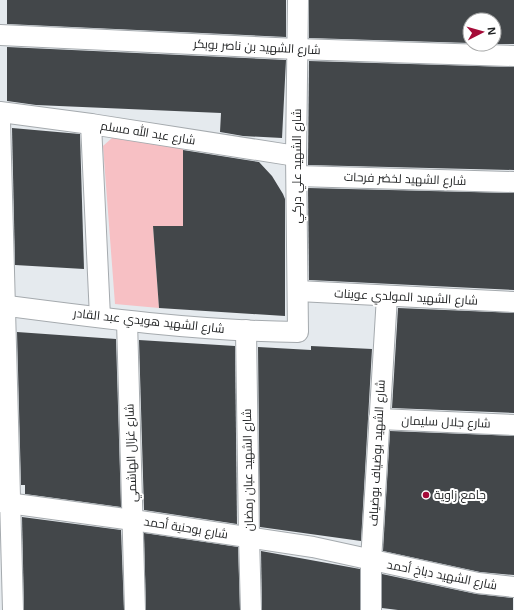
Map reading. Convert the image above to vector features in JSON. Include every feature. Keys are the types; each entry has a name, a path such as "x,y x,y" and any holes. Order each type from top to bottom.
{"street":[{"name":"شارع الشهيد علي دركي","path":"298,0 296,156 298,332"},
{"name":"شارع الشهيد بن ناصر بوبكر","path":"0,35 297,49 514,56"},
{"name":"شارع عبد الله مسلم","path":"0,112 91,124 296,156"},
{"path":"0,121 5,503 13,610"},
{"path":"91,124 100,317"},
{"name":"شارع الشهيد لخضر فرحات","path":"297,176 514,182"},
{"name":"شارع الشهيد المولدي عوينات","path":"298,291 514,302"},
{"name":"شارع الشهيد بوضياف بوضياف","path":"371,610 371,561 387,296"},
{"name":"شارع الشهيد هويدي عبد القادر","path":"2,305 127,321 246,330 298,332"},
{"name":"شارع غزال الهاشمي","path":"127,321 135,610"},
{"name":"شارع الشهيد عبان رمضان","path":"246,330 248,538 251,610"},
{"name":"شارع جلال سليمان","path":"379,419 514,425"},
{"name":"شارع بوحنية أحمد","path":"5,503 313,547 371,561"},
{"name":"شارع الشهيد دباخ أحمد","path":"371,561 478,583 514,587"}],"shaded area":[{"path":"112,138 183,148 183,212 190,226 153,226 159,308 115,304 103,146"}],"building":[{"path":"7,0 286,0 286,37 7,24"},
{"path":"309,0 514,0 514,44 502,44 502,12 462,12 462,43 309,38"},
{"path":"7,47 286,60 282,138 243,136 220,132 221,113 36,105 7,101"},
{"path":"309,61 514,67 514,170 308,165"},
{"path":"12,128 80,134 84,269 15,265"},
{"path":"183,150 259,162 272,176 285,199 285,316 159,308 153,226 183,226"},
{"path":"308,188 514,193 514,290 309,280"},
{"path":"398,308 514,313 514,413 392,408"},
{"path":"17,332 116,339 121,507 25,494 25,485 21,485"},
{"path":"139,340 235,346 237,524 144,510"},
{"path":"311,346 372,349 361,541 260,527 258,347 311,350"},
{"name":"جامع زاوية","path":"390,431 514,436 514,575 480,572 383,551"},
{"path":"22,517 121,530 124,610 24,610"},
{"path":"144,533 238,547 240,610 146,610"},
{"path":"261,551 360,569 360,610 262,610"},
{"path":"382,574 476,594 513,598 513,610 398,610 382,608"}],"place":[{"name":"جامع زاوية","path":"426,495"}]}
